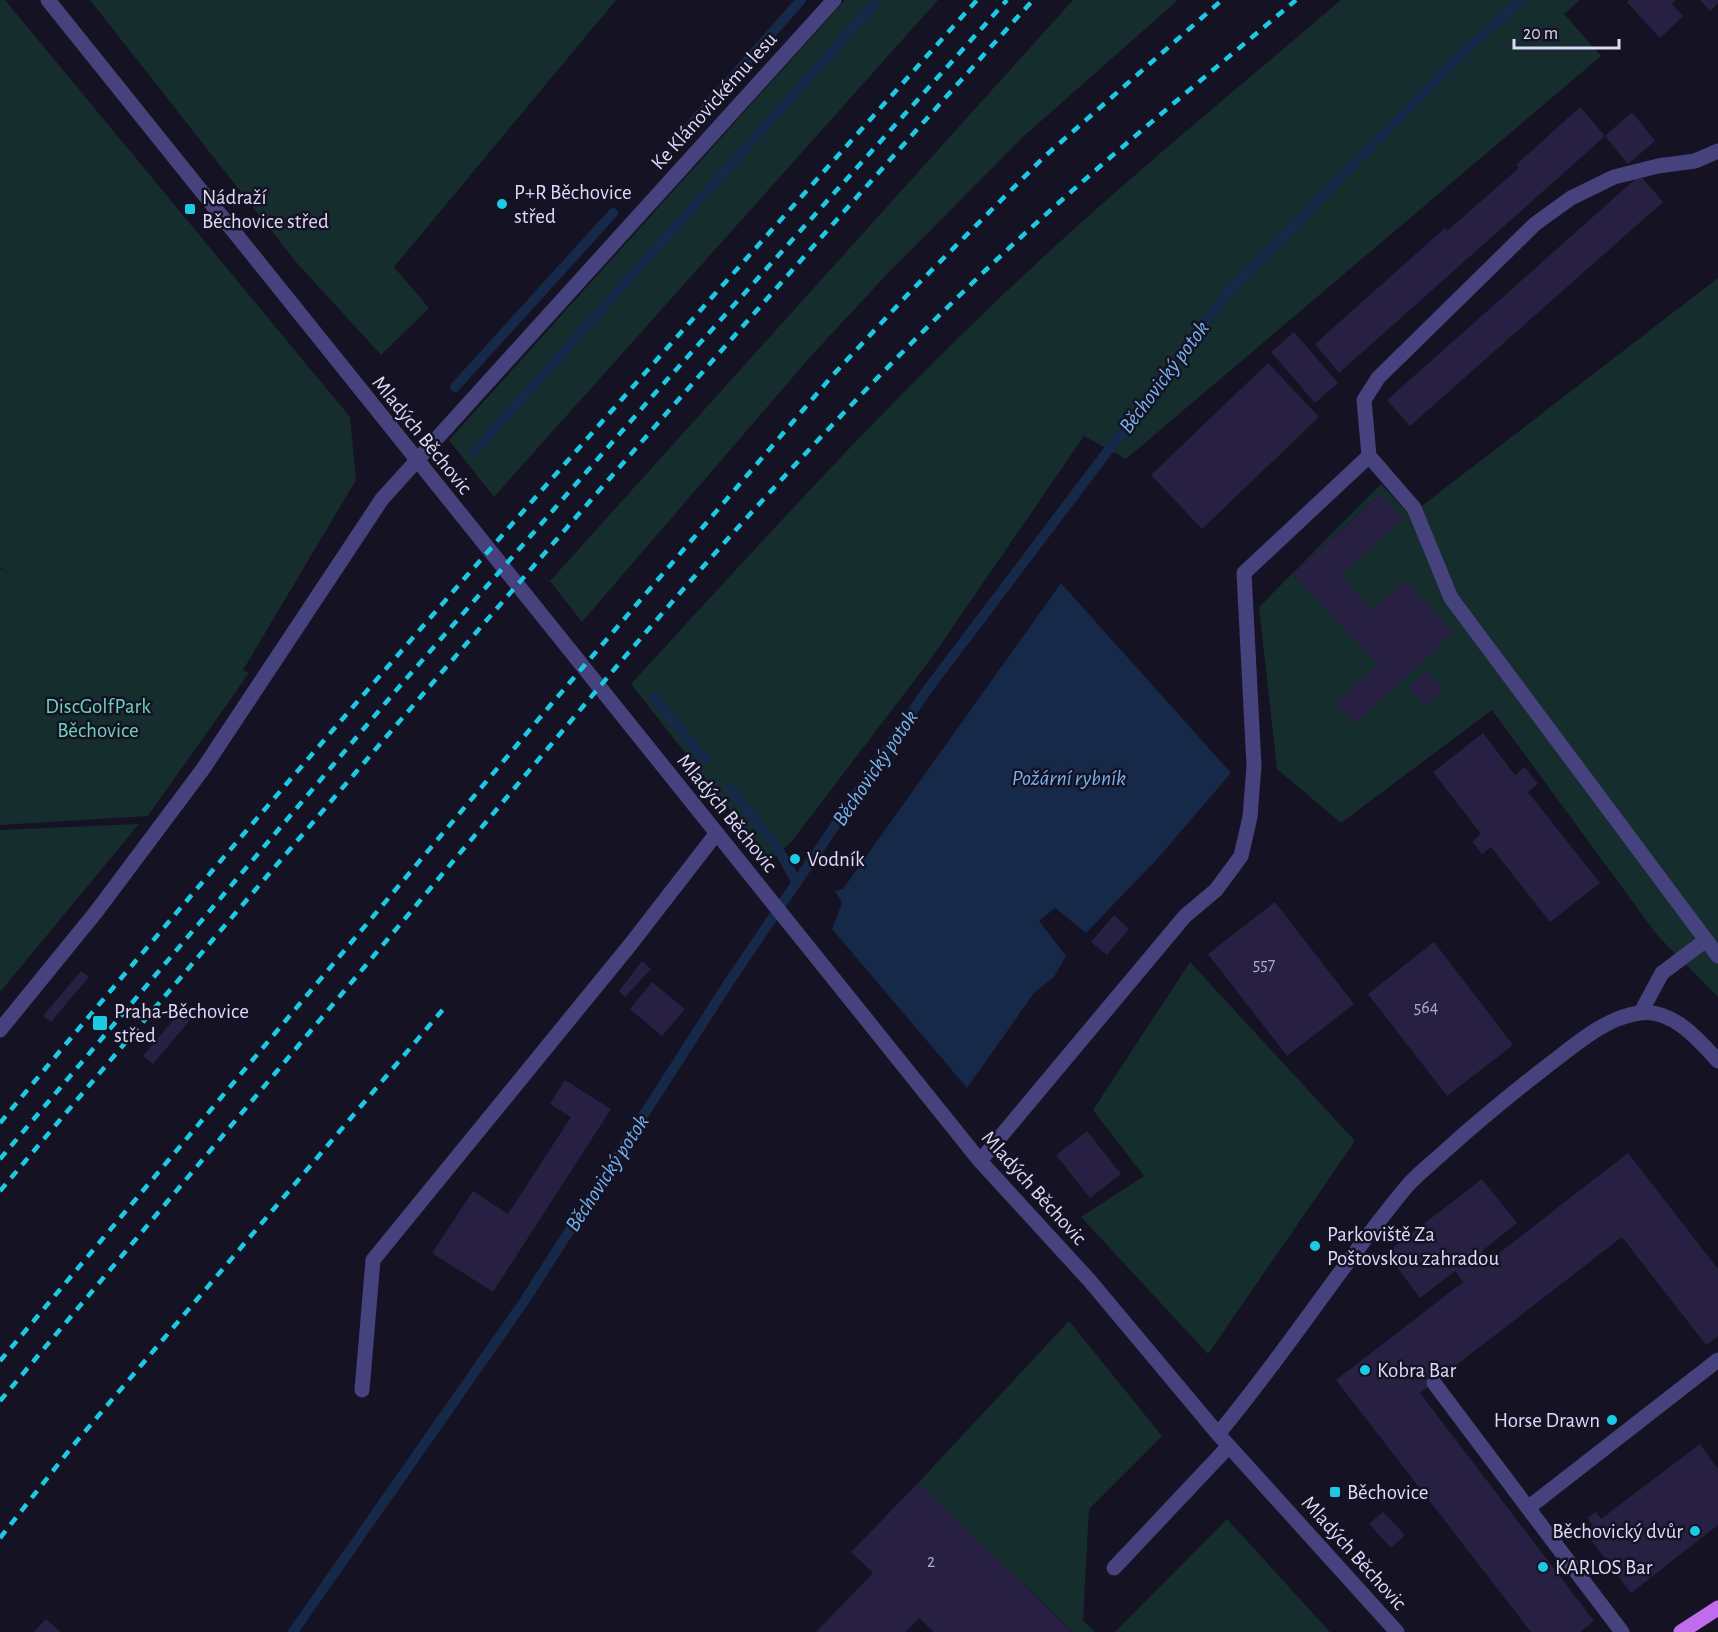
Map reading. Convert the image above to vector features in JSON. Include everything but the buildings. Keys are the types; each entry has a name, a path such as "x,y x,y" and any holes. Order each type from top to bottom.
{"main road":[{"path":"1681,1632 1718,1608"}],"street":[{"name":"Mladých Běchovic","path":"48,0 980,1161 1090,1281 1218,1434 1397,1632"},
{"name":"Ke Klánovickému lesu","path":"0,1030 96,912 203,769 382,499 527,336 834,0"},
{"path":"1718,151 1695,161 1658,166 1614,177 1571,198 1535,224 1378,378 1364,400 1370,456 1414,508 1451,598 1718,956"},
{"path":"980,1161 1185,916 1216,890 1241,856 1250,817 1254,766 1244,573 1370,456"},
{"path":"362,1390 373,1260 630,945 716,834"},
{"path":"1641,1012 1662,973 1706,940"},
{"path":"1218,1434 1257,1388 1327,1289 1410,1183 1495,1106 1586,1037 1608,1023 1641,1012 1683,1025 1717,1060"},
{"path":"1528,1508 1718,1360"},
{"path":"1434,1383 1622,1632"},
{"path":"1114,1568 1229,1446"}],"green space":[{"name":"DiscGolfPark Běchovice","path":"0,0 5,0 350,417 356,480 243,670 249,673 148,816 0,825 0,569 8,572 0,568"},
{"path":"90,0 616,0 394,267 429,308 381,355 296,262"},
{"path":"845,0 938,0 494,497 449,440"},
{"path":"1073,0 1178,0 1024,136 889,272 811,356 582,622 550,581"},
{"path":"1341,0 1580,0 1564,14 1601,56 1126,459 1084,436 930,660 792,841 770,861 631,684 848,450 983,314 1114,193"},
{"path":"1718,278 1718,997 1657,935 1492,710 1341,823 1277,769 1259,607 1381,484 1410,515","holes":["1380,494 1403,518 1341,575 1372,610 1405,581 1453,633 1355,724 1336,704 1378,665 1293,574","1426,671 1443,689 1425,706 1408,688"]},
{"path":"139,824 0,992 0,830"},
{"path":"1190,962 1355,1141 1208,1354 1081,1217 1144,1176 1093,1110"},
{"path":"1069,1321 1162,1436 1089,1509 1083,1620 1095,1632 1073,1632 918,1483"},
{"path":"1227,1519 1330,1632 1115,1632"}],"water":[{"name":"Požární rybník","path":"1061,583 1231,773 1159,857 1086,933 1055,908 1039,921 1066,956 1054,977 1034,993 967,1088 832,929 842,903 835,891 843,889"}],"waterway":[{"path":"680,137 801,0"},
{"path":"474,452 878,0"},
{"name":"Běchovický potok","path":"293,1632 525,1300 729,982 927,690 1228,292 1465,51 1521,0"},
{"path":"455,387 613,213"},
{"path":"653,697 705,759"},
{"path":"730,789 776,845 797,883"}],"railway":[{"path":"0,1123 361,697 977,0"},
{"path":"0,1159 399,687 657,391 1007,0"},
{"path":"0,1191 512,591 901,147 1033,0"},
{"path":"0,1361 548,708 833,375 910,292 1044,157 1222,0"},
{"path":"0,1401 617,666 785,476 872,384 1001,255 1126,144 1296,0"},
{"path":"0,1538 71,1448 445,1007"}],"place":[{"name":"P+R Běchovice střed","path":"502,204"},
{"name":"Nádraží Běchovice střed","path":"190,209"},
{"name":"Vodník","path":"795,859"},
{"name":"Praha-Běchovice střed","path":"100,1023"},
{"name":"Parkoviště Za Poštovskou zahradou","path":"1315,1246"},
{"name":"Kobra Bar","path":"1365,1370"},
{"name":"Horse Drawn","path":"1612,1420"},
{"name":"Běchovice","path":"1335,1492"},
{"name":"Běchovický dvůr","path":"1695,1531"},
{"name":"KARLOS Bar","path":"1543,1567"}]}
